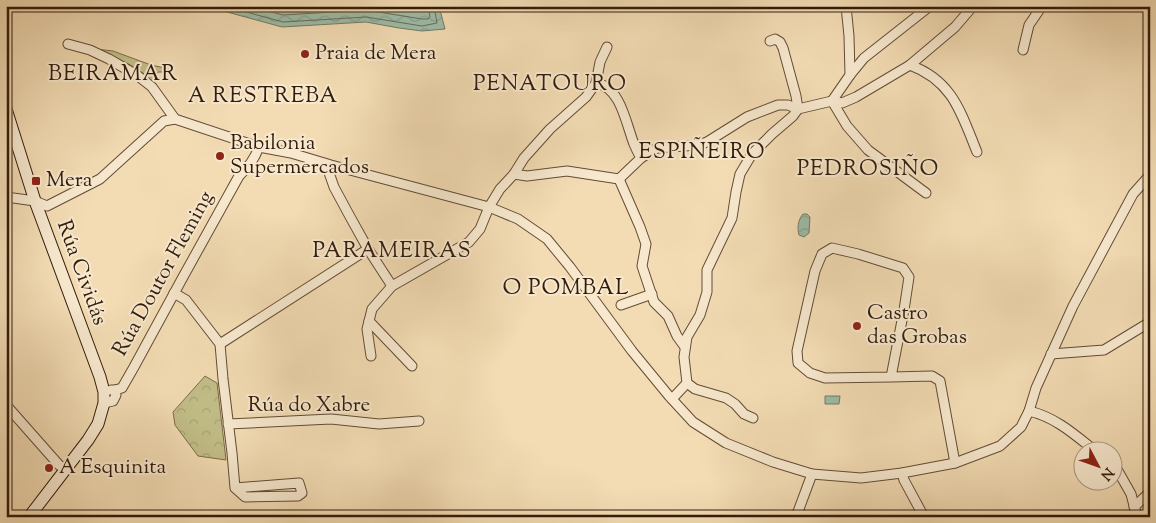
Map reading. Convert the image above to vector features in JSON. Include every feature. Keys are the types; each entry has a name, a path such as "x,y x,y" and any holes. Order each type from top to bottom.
{"main road":[{"name":"Rúa Cividás","path":"6,108 35,202 107,395"},
{"name":"Rúa Doutor Fleming","path":"29,517 88,440 98,424 107,395"}],"street":[{"path":"846,6 850,75"},
{"path":"832,101 864,58 930,6"},
{"path":"620,179 641,158 657,148 698,145 707,142 748,117 778,105 788,105 798,109 832,101 842,103 856,97 910,65 955,27 973,6"},
{"path":"1023,50 1029,25 1042,6"},
{"path":"753,418 744,414 726,398 695,390 687,383 684,357 687,337 700,315 707,292 707,270 732,218 740,174 752,154 793,116 798,109 783,48 780,42 775,39 770,41"},
{"path":"68,44 96,53 138,76 152,87 175,119"},
{"path":"371,356 367,329 372,309 392,286 469,242 480,229 489,207 500,190 514,174 524,158 550,129 586,97 596,83 600,62 607,47"},
{"path":"910,65 923,70 940,83 951,95 959,107 977,152"},
{"path":"596,83 608,88 616,98 641,158"},
{"path":"832,101 847,126 868,150 926,193"},
{"path":"6,198 35,202 47,206 100,179 164,121 175,119 259,147 291,153 489,207 518,219 547,239 632,351 693,422 726,442 773,462 812,474 861,478 902,473 955,463 1000,446 1021,427 1029,411 1036,388 1073,306 1133,194 1150,174"},
{"name":"Rúa Doutor Fleming","path":"107,395 122,388 239,176 251,164 259,147"},
{"path":"326,164 334,187 348,213 392,286"},
{"path":"514,174 527,176 567,171 620,179"},
{"path":"620,179 646,244 642,266 654,302 668,316 677,336 686,347"},
{"path":"891,377 904,310 908,277 903,268 832,248 822,254 816,271 797,351 798,363 810,373 825,378 891,377 932,376 940,381 955,463"},
{"path":"174,293 186,300 220,344 368,249"},
{"path":"621,305 652,294"},
{"path":"369,322 412,366"},
{"path":"1051,354 1104,350 1150,322"},
{"name":"Rúa do Xabre","path":"220,344 228,424 331,419 379,424 419,421"},
{"path":"672,399 687,383"},
{"path":"6,405 65,470"},
{"path":"1029,411 1039,413 1056,421 1081,440"},
{"path":"228,424 235,488 245,497 298,496 302,493 299,482 235,488"},
{"path":"902,473 924,517"},
{"path":"796,517 812,474"},
{"path":"1124,481 1131,494 1137,517"},
{"path":"1134,507 1150,492"}],"green space":[{"path":"96,49 113,51 165,68 162,72 158,72 152,81 133,66"},
{"path":"205,376 217,383 226,460 198,456 175,425 173,412"}],"water":[{"path":"205,6 439,6 445,29 422,31 366,22 282,27"},
{"path":"803,214 807,214 810,217 809,233 804,237 799,235 798,230 799,221"},
{"path":"825,396 840,396 839,404 825,404"}],"place":[{"name":"Praia de Mera","path":"305,54"},
{"name":"Babilonia Supermercados","path":"220,156"},
{"name":"Mera","path":"36,181"},
{"name":"Castro das Grobas","path":"857,326"},
{"name":"A Esquinita","path":"49,468"}],"district":[{"name":"BEIRAMAR","path":"113,75"},
{"name":"PENATOURO","path":"550,85"},
{"name":"A RESTREBA","path":"263,97"},
{"name":"ESPIÑEIRO","path":"702,153"},
{"name":"PEDROSIÑO","path":"868,170"},
{"name":"PARAMEIRAS","path":"392,252"},
{"name":"O POMBAL","path":"566,289"}]}
